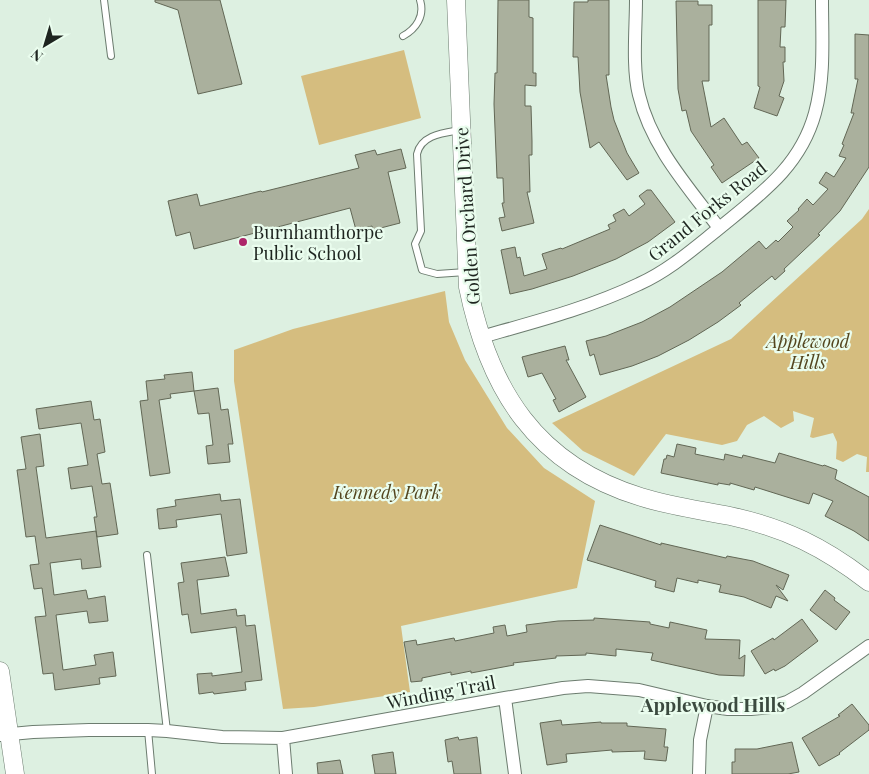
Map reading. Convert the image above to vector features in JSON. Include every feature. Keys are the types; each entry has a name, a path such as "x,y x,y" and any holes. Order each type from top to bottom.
{"street":[{"name":"Golden Orchard Drive","path":"456,0 468,287 481,337 500,384 514,407 543,443 596,480 642,498 730,516 780,530 821,548 842,561 869,582"},
{"path":"636,0 638,94 646,120 657,144 718,228"},
{"name":"Grand Forks Road","path":"481,337 605,299 641,283 682,258 768,188 788,167 803,144 815,115 822,77 822,0"},
{"name":"Winding Trail","path":"5,734 89,730 148,730 222,737 283,738 562,688 588,686 639,690 728,709 751,709 787,702 803,693 869,646"},
{"path":"0,671 5,734 15,774"},
{"path":"505,698 516,774"},
{"path":"699,774 700,740 707,706"},
{"path":"283,738 286,774"}],"lane":[{"path":"104,0 111,56"},
{"path":"403,36 415,28 420,17 420,0"},
{"path":"461,130 428,138 419,147 417,154 421,231 415,244 422,270 437,274 467,272"},
{"path":"147,555 167,731"},
{"path":"148,730 152,774"}],"green space":[{"path":"404,50 421,118 319,145 301,76"},
{"name":"Applewood Hills","path":"869,209 869,472 866,472 867,457 857,454 843,462 836,459 837,442 833,433 810,437 814,418 793,411 794,421 781,428 764,416 747,425 737,441 722,445 666,434 634,476 583,451 552,423 731,339 862,219"},
{"name":"Kennedy Park","path":"445,291 449,322 465,360 507,428 544,468 595,501 577,588 401,626 410,692 314,707 283,709 234,381 234,350 293,329"}],"building":[{"path":"155,0 220,0 242,84 198,94 178,10 155,2"},
{"path":"498,0 529,0 529,17 533,18 533,73 536,73 536,86 525,85 525,106 531,106 532,141 532,155 529,155 530,192 527,192 534,223 502,231 499,218 505,217 502,203 504,203 503,178 497,178 494,104 495,73 497,73"},
{"path":"588,0 609,0 609,75 606,75 611,107 627,153 639,173 627,180 599,142 590,148 580,92 578,57 573,57 574,2 588,2"},
{"path":"758,0 786,0 785,27 781,27 780,47 785,47 785,62 783,62 784,81 779,96 784,98 777,116 754,108 760,87 758,86"},
{"path":"676,1 698,1 698,5 712,5 712,25 709,25 709,81 702,81 711,127 724,118 742,145 747,142 759,158 722,183 711,167 714,165 691,131 686,110 682,111 678,89"},
{"path":"855,34 869,35 869,167 840,211 818,234 820,235 784,269 785,271 775,280 772,276 739,303 741,305 718,322 658,356 600,375 594,354 590,356 586,341 606,336 642,322 670,307 722,272 759,241 766,249 776,240 778,242 793,227 787,221 807,199 813,205 828,189 819,183 826,172 834,177 846,158 839,156 854,113 851,113 858,79 855,79"},
{"path":"401,149 406,168 388,172 400,223 373,230 372,226 356,230 350,208 194,249 190,232 176,236 168,201 197,194 200,206 359,168 355,155 375,150 377,155"},
{"path":"647,190 651,190 675,222 648,242 616,259 573,276 510,294 501,250 515,247 517,258 520,257 524,276 547,269 542,254 562,249 610,229 608,225 616,221 613,215 624,209 629,216 645,204 639,196"},
{"path":"565,346 569,360 566,360 586,397 559,412 553,400 556,399 542,373 528,377 522,357"},
{"path":"192,372 194,391 170,394 171,398 159,400 170,473 150,476 140,401 148,400 146,381 165,379 164,375"},
{"path":"218,388 221,410 228,409 233,444 228,444 230,462 208,464 206,446 213,445 209,413 198,414 194,391"},
{"path":"91,401 94,420 100,419 105,452 97,454 102,484 110,483 118,534 97,537 94,517 97,517 92,486 71,489 68,468 88,465 81,423 39,429 36,409"},
{"path":"40,434 44,466 36,467 46,538 96,531 101,567 82,569 81,559 50,563 54,595 86,590 88,599 105,596 108,621 89,623 87,611 56,615 63,670 96,665 94,655 113,652 116,676 99,678 100,684 55,690 53,673 43,674 35,617 46,616 42,588 34,589 30,565 39,564 35,536 26,537 17,470 26,469 21,437"},
{"path":"677,444 696,448 695,454 724,460 725,454 742,458 743,455 775,463 779,453 837,470 835,479 869,497 869,541 825,516 833,501 813,493 809,504 755,487 754,490 730,483 730,485 718,483 718,485 661,473 664,459 666,459 667,455 674,457"},
{"path":"220,494 221,501 240,499 247,553 227,556 221,514 176,520 177,527 159,529 157,509 176,506 175,500"},
{"path":"600,525 661,545 661,543 726,558 727,556 753,561 789,575 783,590 776,585 788,601 776,596 771,608 744,597 719,592 721,585 698,580 698,583 677,578 674,592 655,587 656,581 587,560"},
{"path":"225,557 229,576 197,580 201,614 236,609 237,616 245,615 246,626 255,625 262,680 245,682 246,690 199,694 197,674 212,673 212,676 242,672 236,627 191,633 188,614 182,615 178,583 184,582 181,563"},
{"path":"825,590 835,598 834,600 850,612 836,630 810,610"},
{"path":"594,618 650,622 650,624 669,628 670,622 707,630 705,639 740,640 739,659 745,655 744,676 719,675 651,660 653,653 616,649 616,656 586,653 586,655 556,656 556,658 513,663 514,665 471,673 471,671 451,675 451,672 422,678 422,681 411,682 404,642 416,640 417,645 454,638 455,641 494,633 493,627 505,625 507,636 527,632 526,625 558,621 594,620"},
{"path":"802,619 818,641 785,666 765,674 751,651 773,638 774,640"},
{"path":"852,704 869,725 869,730 840,754 819,766 802,738 840,716 838,715"},
{"path":"561,720 562,725 601,722 627,723 627,726 666,729 664,747 668,747 666,761 644,759 645,751 612,752 612,750 566,754 567,762 547,765 540,723"},
{"path":"458,737 459,740 477,737 481,774 454,774 452,761 448,762 445,740"},
{"path":"792,742 799,772 788,774 732,774 732,762 735,762 735,749 757,749"},
{"path":"393,752 396,774 375,774 372,755"},
{"path":"340,760 343,774 318,774 317,763"}],"place":[{"name":"Burnhamthorpe Public School","path":"243,242"}],"district":[{"name":"Applewood Hills","path":"713,704"}]}
